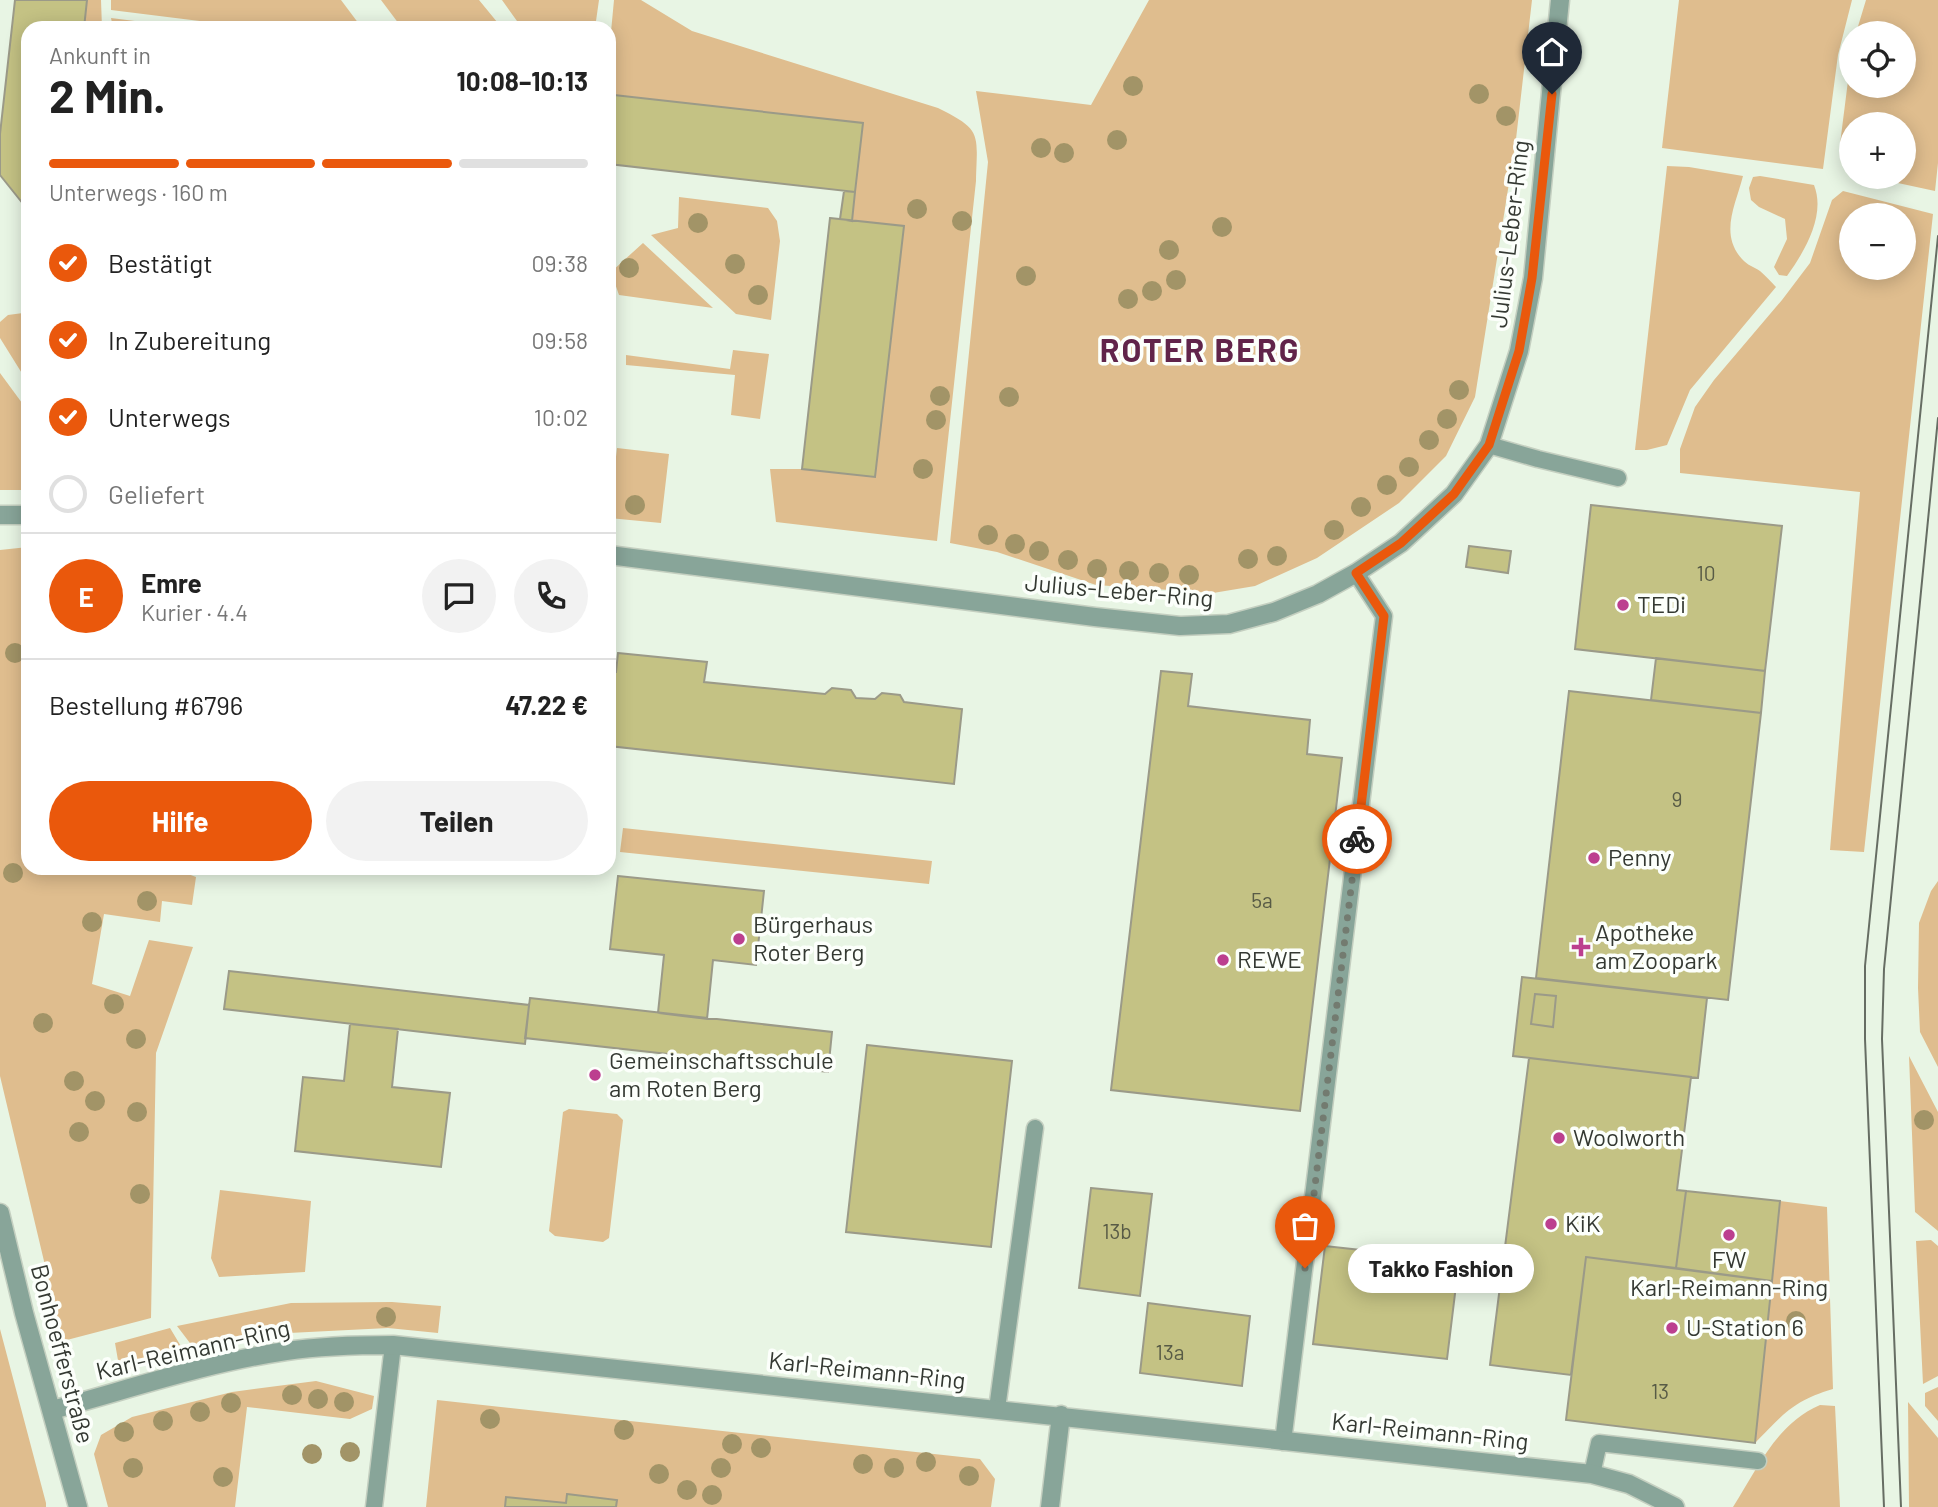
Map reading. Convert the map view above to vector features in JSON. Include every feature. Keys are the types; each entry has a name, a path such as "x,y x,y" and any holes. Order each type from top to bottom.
{"street":[{"name":"Julius-Leber-Ring","path":"616,556 1180,626 1229,624 1274,612 1318,594 1356,573 1401,543 1454,494 1489,445 1519,351 1532,278 1560,0"},
{"path":"0,515 21,515"},
{"name":"Bonhoefferstraße","path":"0,1213 24,1313 78,1507"},
{"name":"Karl-Reimann-Ring","path":"52,1410 202,1368 285,1351 337,1345 393,1345 1592,1474 1629,1484 1675,1507"},
{"path":"1050,1507 1061,1415"}],"lane":[{"path":"1489,445 1618,478"},
{"path":"1283,1442 1384,616 1356,573"},
{"path":"997,1409 1035,1128"},
{"path":"374,1507 393,1345"},
{"path":"1592,1474 1599,1443 1758,1461"}],"shaded area":[{"path":"87,0 101,0 102,21 85,21"},
{"path":"111,0 341,0 357,21 200,21 111,10"},
{"path":"381,0 479,0 496,21 397,21"},
{"path":"502,0 599,0 596,21 517,21"},
{"path":"614,0 641,0 692,31 938,108 970,128 976,143 976,181 937,541 776,522 770,469 802,469 875,476 904,227 852,221 862,123 616,95 616,21 612,21"},
{"path":"1149,0 1532,0 1516,139 1475,397 1446,456 1399,503 1317,558 1255,586 1213,593 1096,585 997,552 950,543 988,162 976,91 1091,105"},
{"path":"1679,0 1852,0 1847,21 1839,21 1839,51 1823,169 1662,148"},
{"path":"1866,0 1938,0 1938,163 1935,191 1916,187 1916,112 1844,112 1846,98 1916,98 1916,21 1860,21"},
{"path":"111,18 135,21 112,21"},
{"path":"1667,166 1743,176 1731,219 1731,239 1742,259 1760,271 1776,287 1690,390 1667,445 1635,450"},
{"path":"1753,177 1814,185 1817,196 1812,232 1787,276 1779,275 1774,267 1787,239 1785,219 1759,207 1751,200 1749,188"},
{"path":"1843,191 1890,203 1839,203 1839,280 1916,280 1916,210 1933,214 1864,852 1830,850 1860,492 1680,473 1680,449 1695,407 1810,263 1832,200"},
{"path":"679,197 768,208 777,221 780,241 771,320 736,314 651,235 678,228"},
{"path":"643,243 713,308 619,295 616,267"},
{"path":"21,313 21,372 0,338 0,322 8,315"},
{"path":"733,350 769,354 760,419 731,415 735,375 626,365 626,355 730,369"},
{"path":"0,373 21,402 21,490 0,490"},
{"path":"617,448 669,454 661,523 616,519"},
{"path":"21,548 21,875 196,877 192,905 162,901 160,922 104,914 92,984 130,996 149,940 193,947 156,1053 151,1318 63,1341 0,1076 0,550"},
{"path":"623,828 932,861 929,884 620,852"},
{"path":"1938,881 1938,1067 1920,1032 1918,988 1919,923 1931,891"},
{"path":"1909,1056 1938,1112 1938,1231 1915,1212"},
{"path":"569,1109 617,1114 623,1120 609,1238 603,1242 555,1236 549,1231 563,1112"},
{"path":"220,1190 311,1201 305,1272 219,1277 211,1258"},
{"path":"1780,1201 1827,1207 1833,1389 1798,1404 1755,1443"},
{"path":"1931,1240 1938,1246 1938,1376 1923,1384 1916,1241"},
{"path":"392,1302 441,1306 438,1333 388,1328 289,1333 196,1351 177,1326 291,1303"},
{"path":"170,1328 185,1353 120,1372 115,1343"},
{"path":"0,1329 46,1503 46,1507 0,1507"},
{"path":"316,1381 374,1396 372,1409 350,1419 247,1407 235,1507 108,1507 94,1454 101,1435 132,1417 232,1392"},
{"path":"1938,1387 1938,1421 1925,1406 1925,1393"},
{"path":"437,1400 980,1459 995,1479 991,1507 616,1507 617,1500 568,1494 566,1503 506,1497 505,1507 426,1507"},
{"path":"1908,1402 1938,1438 1938,1507 1909,1507"},
{"path":"1820,1405 1835,1406 1840,1507 1733,1507 1769,1448 1780,1435 1791,1423"}],"building":[{"path":"15,0 87,0 85,21 21,21 21,201 0,175 0,134"},
{"path":"616,95 863,123 855,192 616,165"},
{"path":"844,191 855,192 852,221 840,219"},
{"path":"830,218 904,226 875,477 802,469"},
{"path":"1591,505 1782,526 1765,671 1575,649"},
{"path":"1469,546 1511,551 1508,573 1466,567"},
{"path":"618,653 707,662 704,682 825,694 832,688 851,690 856,698 875,699 882,693 900,695 904,702 962,709 954,784 616,747"},
{"path":"1656,658 1765,671 1761,713 1651,700"},
{"path":"1161,671 1192,674 1188,706 1310,720 1307,754 1342,758 1300,1111 1111,1090"},
{"path":"1569,691 1761,713 1728,1000 1536,978"},
{"path":"618,876 764,891 756,965 713,960 707,1019 658,1013 664,955 610,949"},
{"path":"229,971 529,1005 525,1044 224,1009"},
{"path":"1522,977 1707,998 1698,1078 1513,1056"},
{"path":"1535,994 1556,996 1553,1027 1531,1024"},
{"path":"530,998 832,1032 828,1072 525,1038"},
{"path":"350,1024 398,1029 392,1087 450,1093 441,1167 295,1151 303,1077 344,1081"},
{"path":"867,1045 1012,1061 991,1247 846,1232"},
{"path":"1529,1058 1691,1077 1677,1190 1686,1191 1676,1268 1586,1257 1571,1375 1490,1365"},
{"path":"1091,1188 1152,1194 1140,1296 1079,1288"},
{"name":"FW Karl-Reimann-Ring","path":"1686,1191 1780,1201 1772,1281 1676,1268"},
{"path":"1325,1246 1459,1261 1447,1359 1313,1344"},
{"name":"U-Station 6","path":"1586,1257 1772,1281 1755,1443 1566,1420"},
{"path":"1148,1303 1250,1316 1242,1386 1140,1373"},
{"path":"567,1494 617,1500 616,1507 505,1507 506,1497 566,1503"}],"tram line":[{"path":"1884,1507 1865,1039 1865,966 1938,236"},
{"path":"1901,1507 1882,1039 1884,969 1938,418"}],"way so far":[{"path":"1305,1268 1357,839"}],"place":[{"name":"TEDi","path":"1623,605"},
{"name":"Penny","path":"1594,858"},
{"name":"Bürgerhaus Roter Berg","path":"739,939"},
{"name":"Apotheke am Zoopark","path":"1581,947"},
{"name":"REWE","path":"1223,960"},
{"name":"Gemeinschaftsschule am Roten Berg","path":"595,1075"},
{"name":"Woolworth","path":"1559,1138"},
{"name":"KiK","path":"1551,1224"},
{"name":"FW Karl-Reimann-Ring","path":"1729,1235"},
{"name":"Takko Fashion","path":"1305,1268"},
{"name":"U-Station 6","path":"1672,1328"}],"district":[{"name":"ROTER BERG","path":"1200,351"}],"route":[{"path":"1357,839 1384,616 1356,573 1401,543 1454,494 1489,445 1519,351 1532,278 1552,94"}]}
